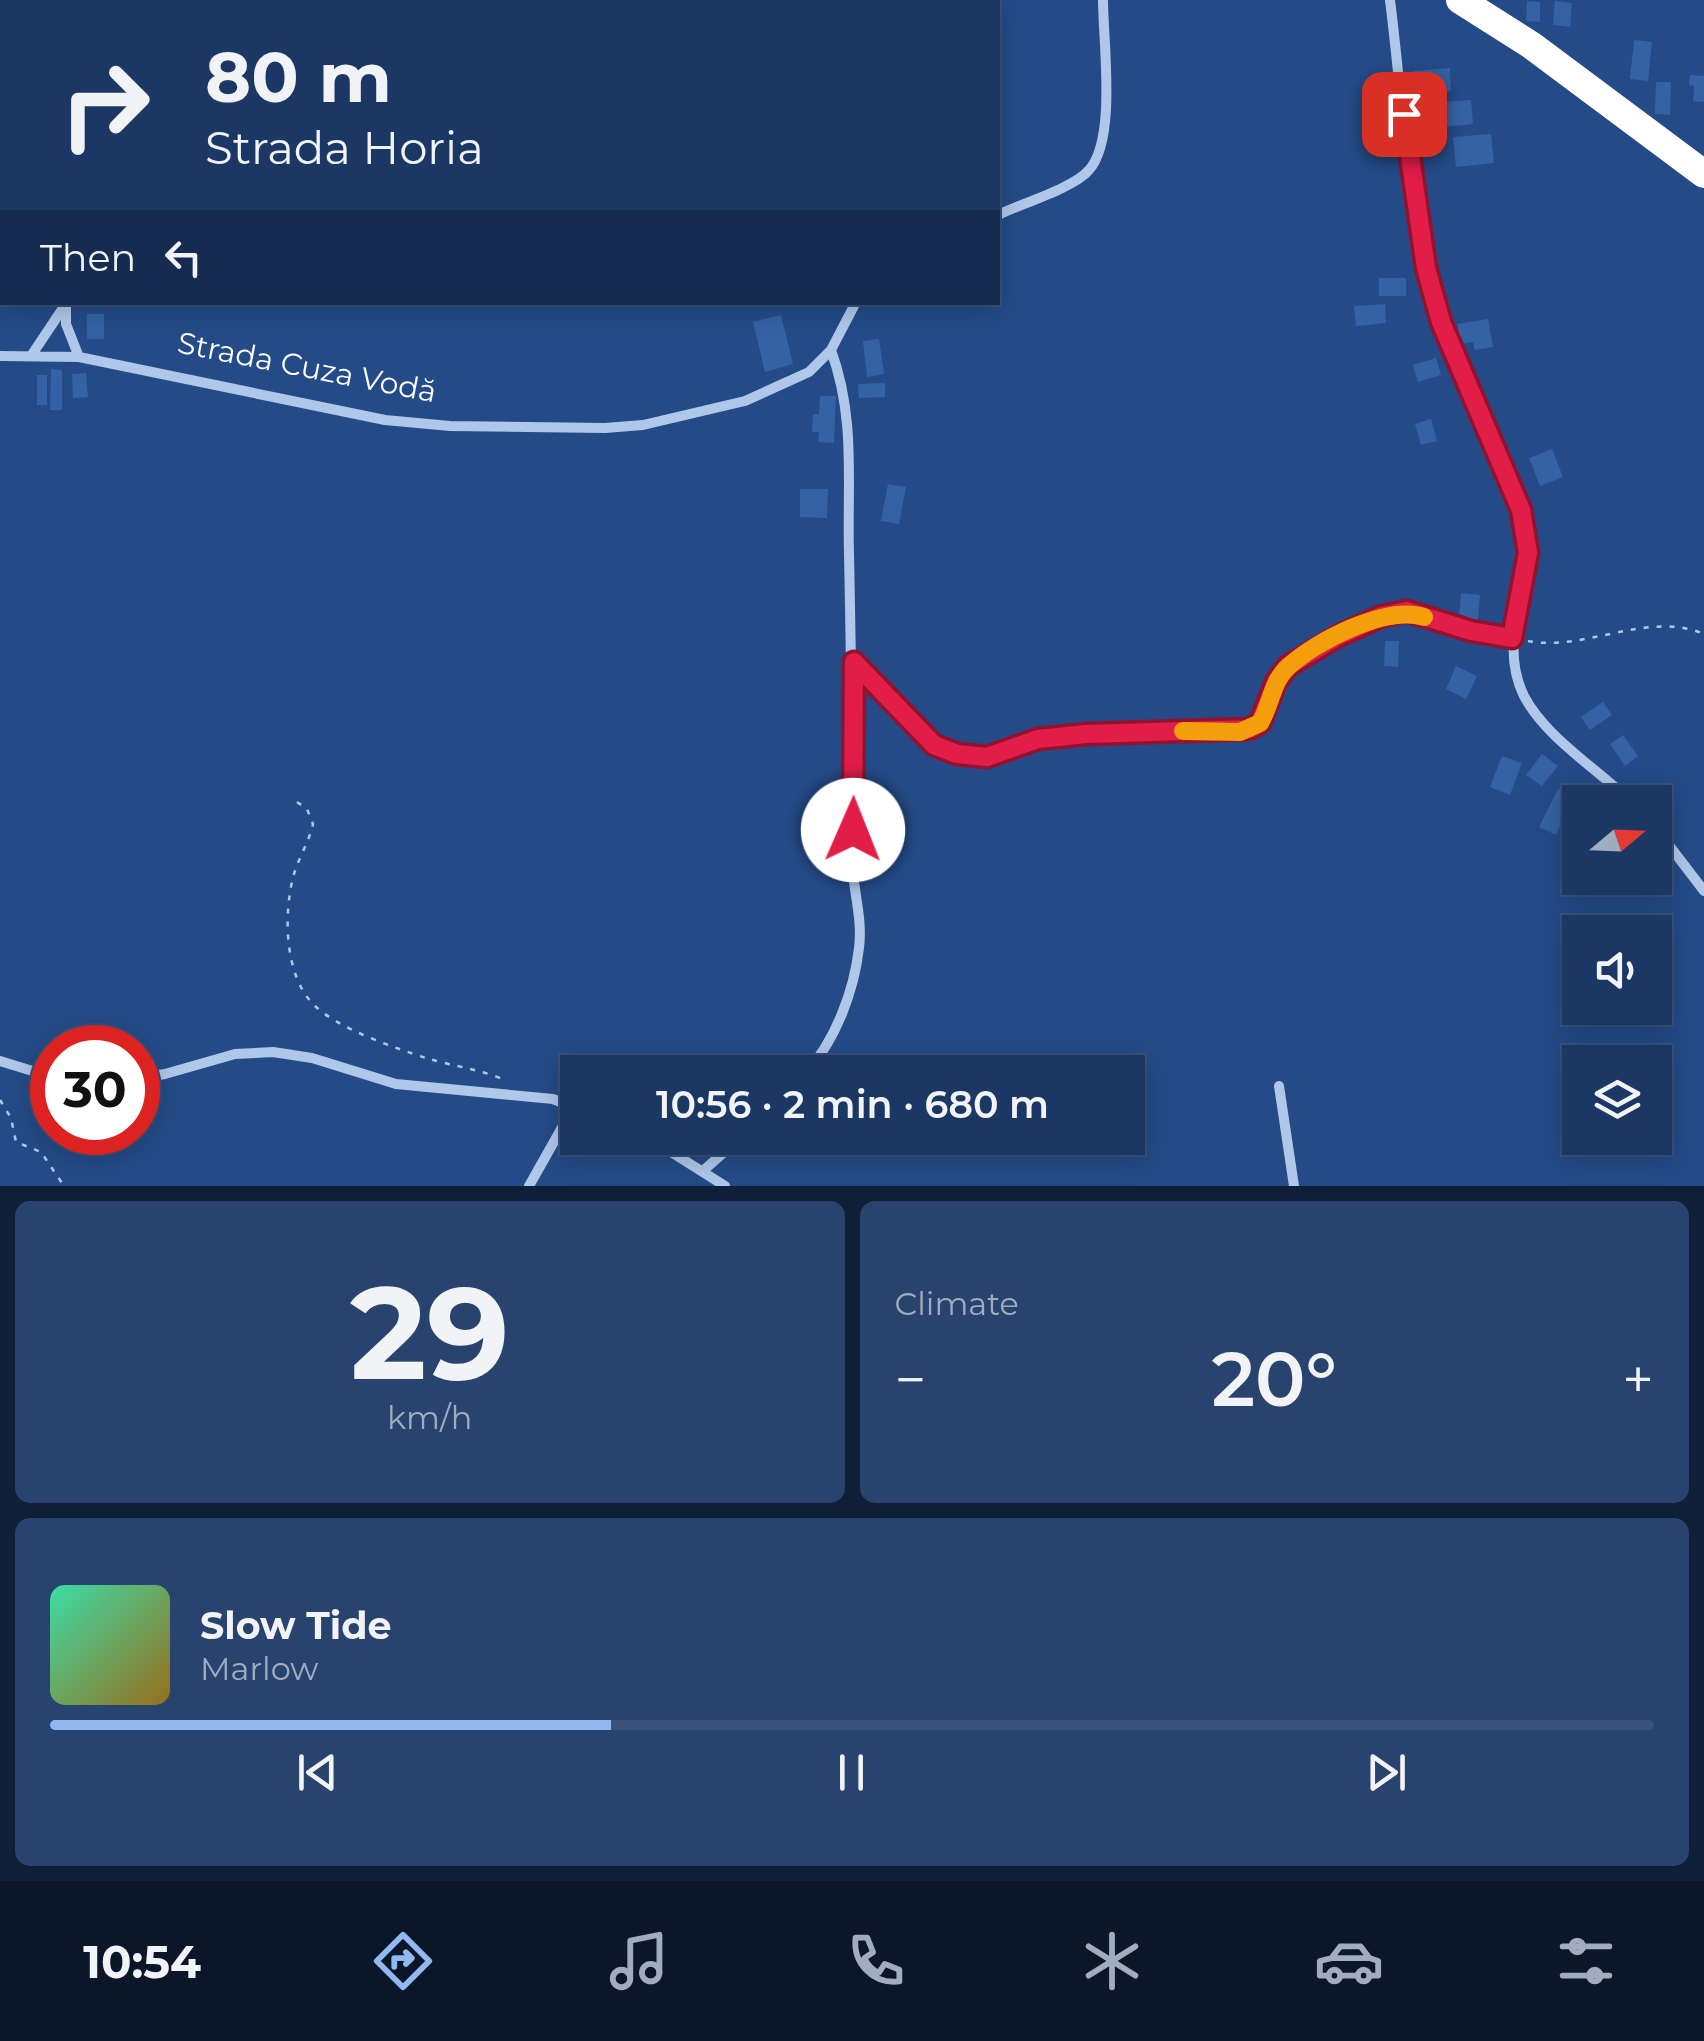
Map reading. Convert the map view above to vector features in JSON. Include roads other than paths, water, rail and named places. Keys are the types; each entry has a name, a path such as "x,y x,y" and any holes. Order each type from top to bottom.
{"highway":[{"path":"1460,0 1531,45 1704,174"}],"street":[{"path":"1000,214 1080,177 1097,157 1105,107 1103,0"},
{"path":"1390,0 1426,268 1441,322 1521,510 1528,553 1512,638 1515,667 1524,696 1548,728 1612,785"},
{"path":"31,356 66,305"},
{"path":"67,305 66,324 78,357"},
{"name":"Strada Cuza Vodă","path":"0,356 78,357 385,420 553,430 643,425 744,401 809,372 831,350 854,305"},
{"path":"818,1055 841,1015 857,963 860,908 852,863 854,662 848,404 831,350"},
{"path":"854,662 934,745 957,754 987,757 1038,739 1249,729 1260,723 1276,682 1288,666 1338,636 1382,616 1407,611 1471,631 1512,638"},
{"path":"1672,849 1704,891"},
{"path":"160,1075 236,1054 273,1052 312,1058 396,1084 532,1097 560,1104"},
{"path":"0,1061 30,1070"},
{"path":"1279,1086 1294,1186"},
{"path":"529,1186 560,1131"},
{"path":"678,1155 725,1186"},
{"path":"704,1170 721,1155"}]}
